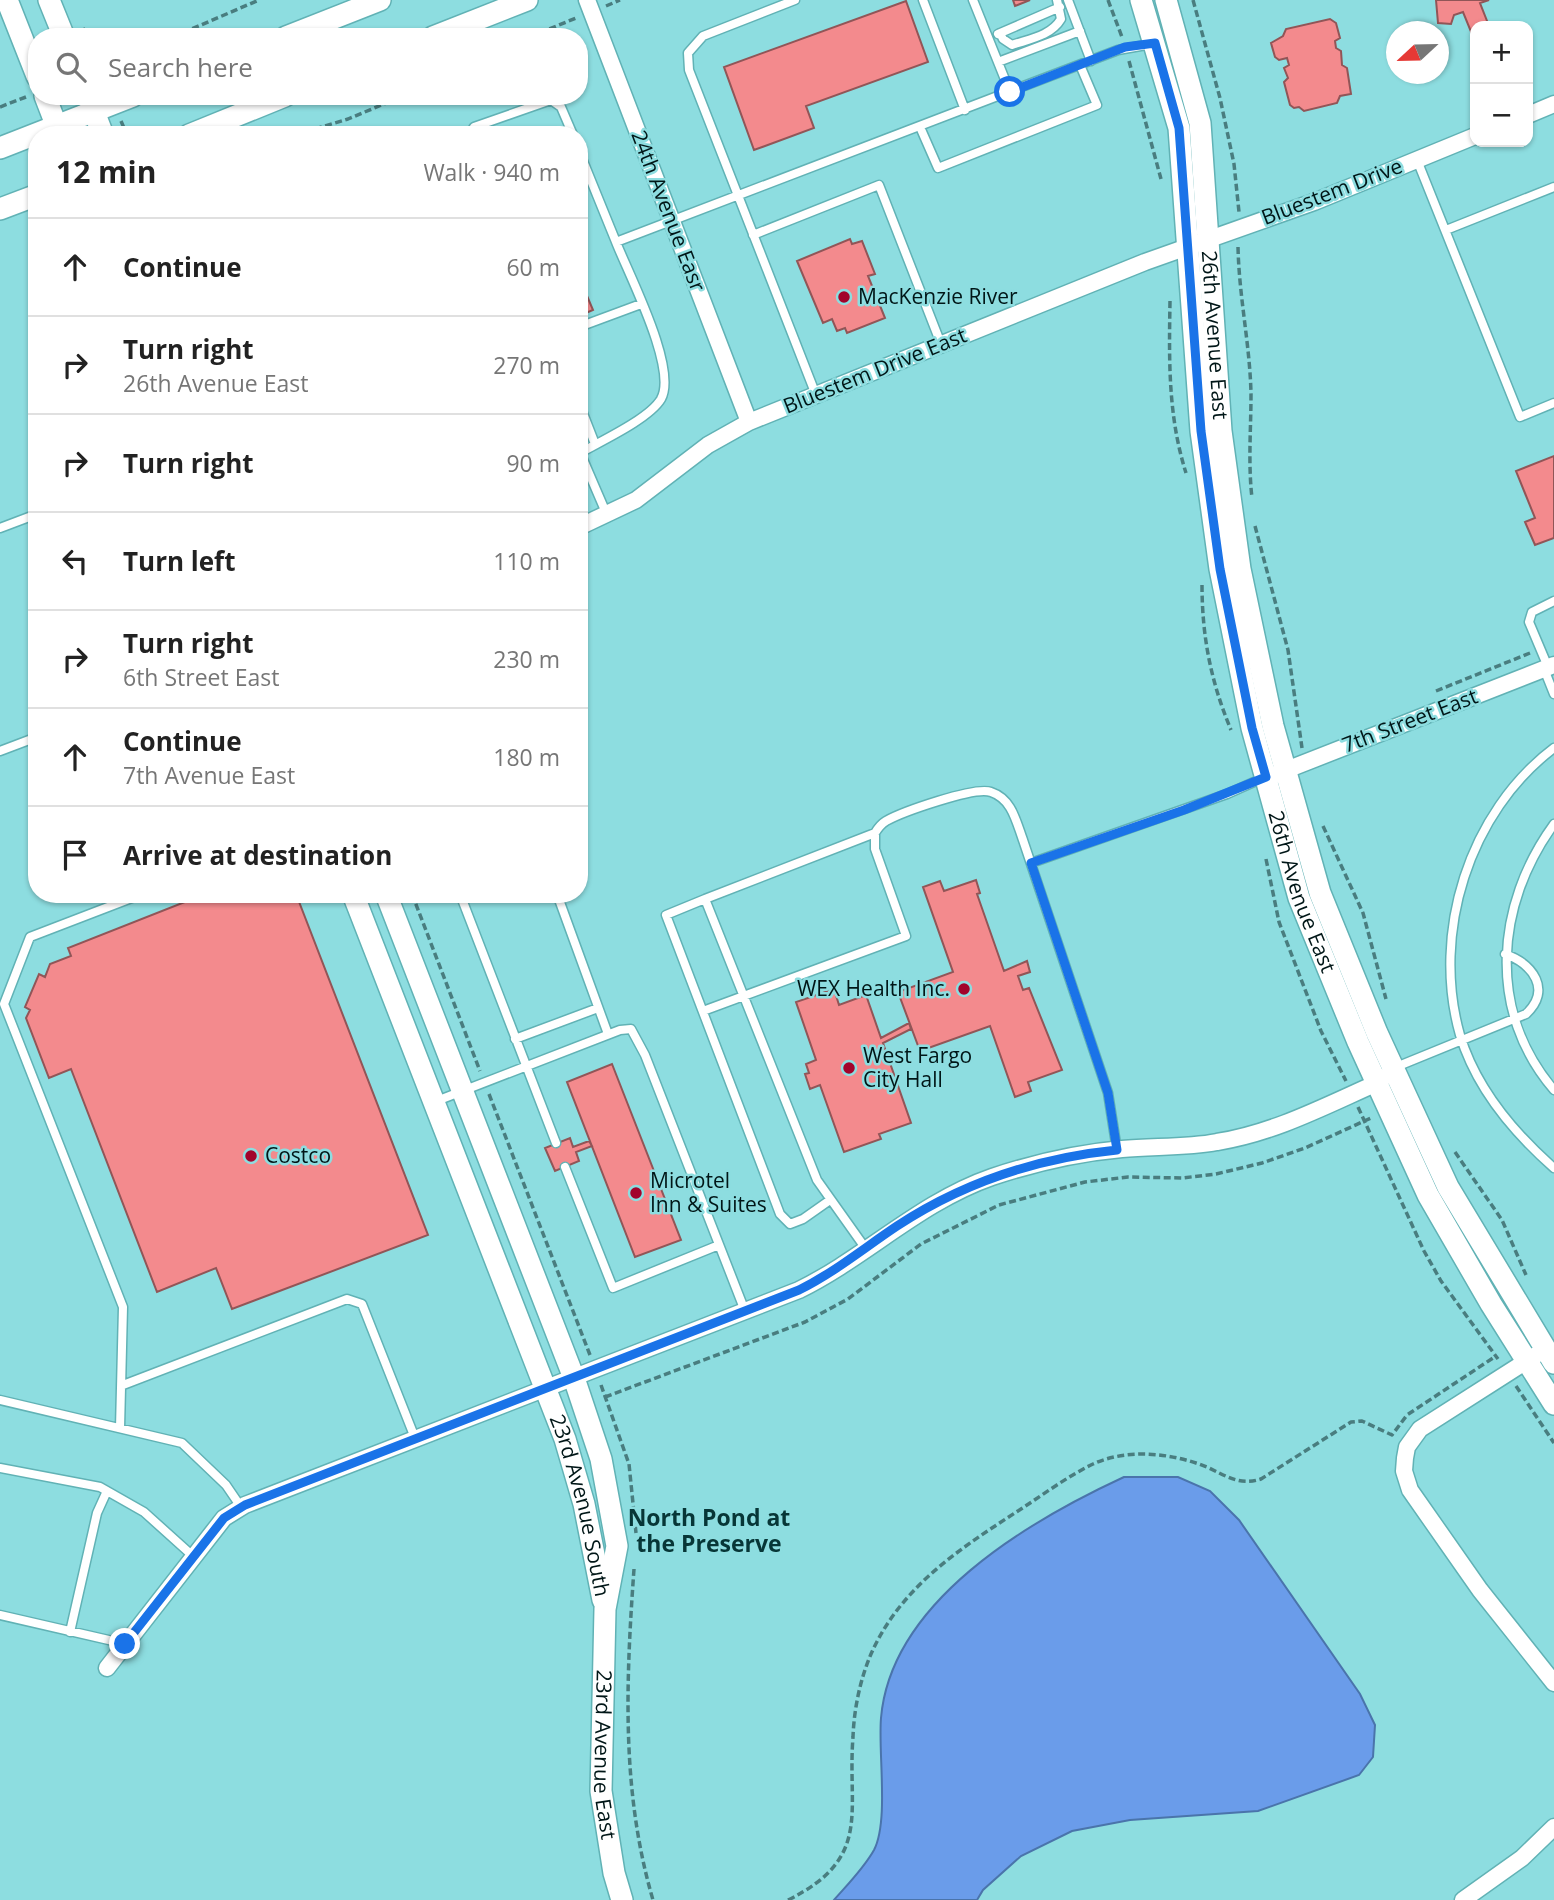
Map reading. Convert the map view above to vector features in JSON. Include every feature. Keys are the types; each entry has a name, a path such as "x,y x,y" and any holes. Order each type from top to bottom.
{"street":[{"path":"7,0 28,53"},
{"path":"49,0 60,28"},
{"path":"309,28 380,0"},
{"path":"456,28 527,0"},
{"name":"24th Avenue Easr","path":"586,0 749,422"},
{"name":"26th Avenue East","path":"1141,0 1179,128 1201,431 1220,569 1252,728 1276,774 1393,1069 1448,1187 1542,1358 1554,1404"},
{"name":"26th Avenue East","path":"1166,0 1200,123 1222,431 1240,569 1273,726 1276,774 1299,898 1377,1083 1428,1195 1542,1358"},
{"path":"1533,112 1554,104"},
{"path":"41,105 55,126"},
{"path":"64,126 90,105"},
{"path":"91,105 100,126"},
{"path":"211,126 263,105"},
{"name":"Bluestem Drive","path":"1188,245 1314,202 1470,138"},
{"path":"0,148 28,140"},
{"path":"0,209 28,198"},
{"name":"Bluestem Drive East","path":"588,523 607,516 650,490 708,445 749,422 1188,245"},
{"name":"7th Street East","path":"1276,774 1549,667"},
{"name":"23rd Avenue South","path":"357,903 565,1439 584,1504 605,1609"},
{"name":"23rd Avenue South","path":"389,903 574,1378 601,1460 617,1546 605,1609"},
{"path":"107,1668 224,1518 241,1507 821,1279 922,1211 990,1178 1077,1154 1190,1146 1242,1137 1292,1121 1377,1083 1393,1069"},
{"path":"1542,1358 1420,1429 1407,1447 1404,1471 1410,1490 1439,1534 1554,1683"},
{"name":"23rd Avenue East","path":"605,1609 601,1791 614,1873 622,1900"},
{"path":"1463,1900 1522,1858 1554,1827"}],"lane":[{"path":"795,0 703,36 688,53 689,71 816,395"},
{"path":"923,0 965,110"},
{"path":"973,0 1010,92"},
{"path":"1068,0 1091,61"},
{"path":"988,38 1058,4 1061,19 1057,26 1043,35 1012,45 1006,43 1000,33"},
{"path":"998,62 1080,32"},
{"path":"616,242 672,223 1125,47 1155,43"},
{"path":"920,127 938,168 1097,105 1080,65"},
{"path":"477,126 537,105"},
{"path":"558,105 569,126"},
{"path":"1417,160 1520,417 1554,403"},
{"path":"588,173 662,359 666,385 660,401 638,419 588,448"},
{"path":"753,235 879,186 941,344"},
{"path":"1446,230 1554,187"},
{"path":"588,324 641,304"},
{"path":"588,426 595,444"},
{"path":"588,471 607,516"},
{"path":"0,528 28,517"},
{"path":"1554,601 1532,612 1529,622 1549,667 1554,694"},
{"path":"0,751 28,740"},
{"path":"1554,748 1520,778 1502,801 1469,864 1458,901 1451,942 1450,988 1461,1038 1490,1098 1516,1132 1554,1168"},
{"path":"1031,863 1184,810 1276,774"},
{"path":"830,1200 790,1224 780,1214 666,915 875,833 887,821 984,790 1006,801 1011,808 1108,1093 1117,1150"},
{"path":"1554,824 1531,861 1519,889 1507,930 1505,954 1514,1020 1531,1058 1554,1090"},
{"path":"703,1011 906,936 875,849 875,833"},
{"path":"705,898 803,1150 830,1200 844,1214 866,1249"},
{"path":"119,903 30,937 4,1004 123,1307 120,1429"},
{"path":"463,903 556,1143"},
{"path":"560,903 608,1034"},
{"path":"1393,1069 1461,1038 1526,1014 1537,1001 1538,982 1526,963 1505,954"},
{"path":"515,1039 598,1007"},
{"path":"434,1102 608,1034 631,1029 637,1037 745,1311"},
{"path":"565,1167 613,1288 719,1245"},
{"path":"123,1385 347,1299 355,1299 362,1304 415,1438"},
{"path":"0,1400 182,1443 226,1485 241,1507"},
{"path":"0,1468 107,1491 144,1512 194,1557"},
{"path":"70,1632 97,1513 107,1491"},
{"path":"0,1615 125,1644"}],"path":[{"path":"194,28 258,0"},
{"path":"1108,0 1125,47 1163,187"},
{"path":"1193,0 1220,98 1240,202"},
{"path":"0,107 28,98"},
{"path":"325,126 381,105"},
{"path":"1237,249 1251,394 1248,459 1253,506"},
{"path":"1254,516 1288,650 1301,745"},
{"path":"1320,817 1363,913 1388,1009"},
{"path":"415,903 629,1464 636,1542"},
{"path":"605,1397 805,1322 848,1299 921,1244 999,1205 1085,1182 1128,1177 1182,1178 1227,1171 1305,1148 1364,1121 1424,1251 1441,1281 1497,1358"},
{"path":"1451,1146 1502,1220 1530,1285"},
{"path":"789,1900 823,1879 842,1854 852,1828 855,1801 853,1736 859,1690 871,1654 897,1611 919,1584 949,1556 1095,1463 1148,1453 1174,1456 1236,1481 1250,1483 1261,1479 1352,1422 1362,1421 1392,1435 1407,1415 1497,1358 1502,1352"},
{"path":"1519,1391 1554,1443"},
{"path":"634,1568 627,1705 628,1765 643,1867 653,1900"}],"water":[{"path":"1124,1477 1178,1477 1210,1491 1239,1520 1360,1694 1375,1725 1373,1757 1359,1775 1258,1811 1130,1820 1072,1831 1021,1856 983,1890 977,1900 834,1900 866,1863 878,1837 882,1804 881,1718 890,1676 910,1637 937,1602 971,1570 1008,1542 1047,1517"}],"building":[{"path":"1013,0 1030,0 1015,6"},
{"path":"1436,0 1489,0 1480,3 1487,21 1470,21 1470,29 1463,12 1454,15 1451,24 1449,21 1438,21"},
{"path":"906,1 928,62 806,106 814,128 754,150 724,67"},
{"path":"1330,19 1336,23 1340,38 1335,41 1336,48 1341,51 1342,65 1347,68 1351,94 1340,96 1337,103 1304,111 1299,107 1294,108 1290,105 1284,82 1288,78 1284,68 1289,65 1287,58 1279,60 1275,57 1271,43 1283,36 1286,29"},
{"name":"MacKenzie River","path":"850,239 852,244 862,241 875,274 868,276 885,318 847,333 845,328 837,331 832,319 823,323 797,261"},
{"path":"588,298 593,310 588,312"},
{"path":"1554,456 1554,538 1535,545 1525,522 1535,518 1516,471"},
{"name":"WEX Health Inc.","path":"976,880 980,893 977,894 1004,971 1027,961 1030,972 1018,976 1023,990 1029,988 1062,1070 1028,1082 1031,1091 1015,1097 990,1026 920,1051 898,992 953,972 923,887 940,881 944,891"},
{"name":"Costco","path":"182,903 299,903 428,1235 232,1309 216,1268 157,1292 71,1069 49,1078 26,1018 30,1010 25,1007 39,974 45,977 50,964 71,956 68,948"},
{"name":"West Fargo City Hall","path":"834,989 839,1005 866,995 881,1038 909,1023 911,1029 883,1043 911,1123 879,1134 881,1139 844,1152 820,1085 810,1089 805,1074 809,1073 806,1064 816,1060 796,1002"},
{"name":"Microtel Inn & Suites","path":"612,1064 681,1240 635,1257 567,1082"},
{"path":"570,1138 573,1147 589,1141 592,1146 576,1152 579,1161 555,1171 545,1148"}],"place":[{"name":"MacKenzie River","path":"844,297"},
{"name":"WEX Health Inc.","path":"964,989"},
{"name":"West Fargo City Hall","path":"849,1068"},
{"name":"Costco","path":"251,1156"},
{"name":"Microtel Inn & Suites","path":"636,1193"}],"district":[{"name":"North Pond at the Preserve","path":"709,1531"}],"route":[{"path":"125,1644 224,1518 245,1505 520,1396 574,1378 799,1290 842,1266 922,1211 990,1178 1077,1154 1117,1150 1108,1093 1031,863 1184,810 1266,777 1252,728 1220,569 1201,431 1179,128 1155,43 1125,47 1010,92"}]}
